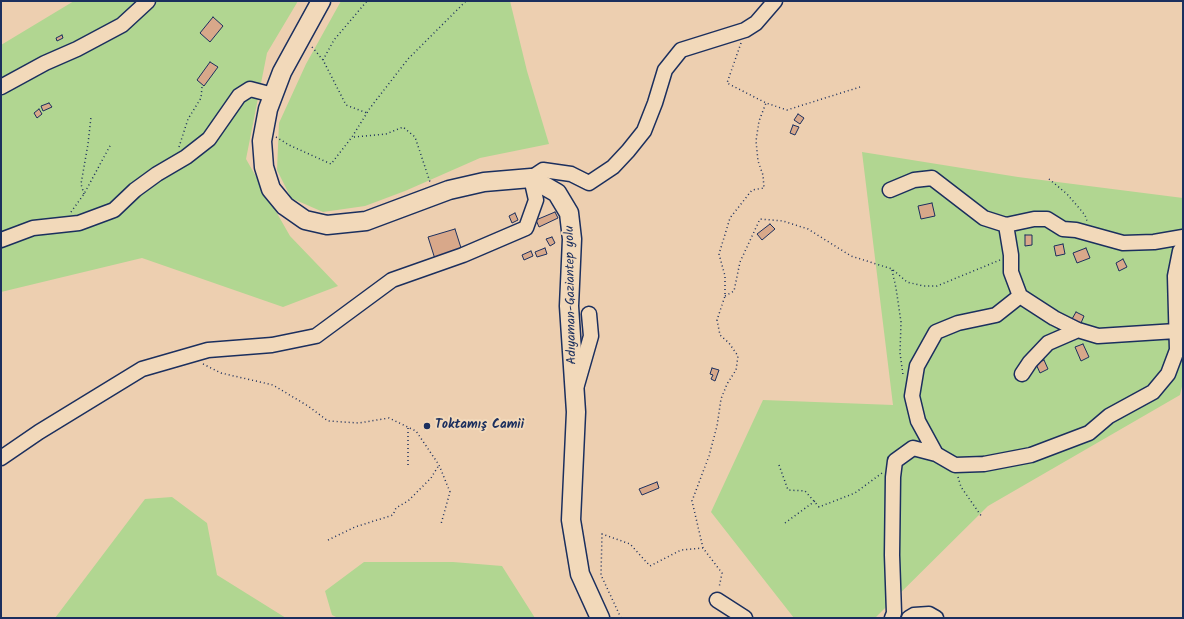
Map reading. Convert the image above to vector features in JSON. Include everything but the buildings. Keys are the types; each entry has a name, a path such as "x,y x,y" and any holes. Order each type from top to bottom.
{"main road":[{"path":"320,1 282,72 268,109 262,141 264,167 271,189 285,206 305,220 327,225 366,221 449,190 484,182 531,178"},
{"name":"Adıyaman-Gaziantep yolu","path":"531,178 557,193 569,213 572,239 569,306 576,412 571,520 580,574 600,618"}],"street":[{"path":"1,87 45,63 77,49 122,25 148,1"},
{"path":"1,458 39,432 142,369 208,350 272,345 316,336 392,280 463,255 526,228 536,200 531,178 543,170 571,174 589,183 613,167 644,131 655,103 665,70 681,50 745,30 756,23 776,1"},
{"path":"1,240 33,228 79,223 114,210 135,190 157,174 186,157 209,139 239,96 250,89 273,95"},
{"path":"890,190 914,180 932,178 984,218 1006,225 1034,219 1047,219 1063,229 1123,243 1154,242 1183,237"},
{"path":"1006,225 1011,255 1010,272 1020,296 1054,318 1078,330 1098,336 1176,331"},
{"path":"892,618 894,613 892,555 893,477 895,461 914,448 936,454 955,465 984,464 1031,455 1089,433 1109,416 1154,392 1168,374 1177,350 1175,276 1180,251 1183,248"},
{"path":"936,454 918,421 912,396 917,366 936,332 958,322 996,315 1020,296"},
{"path":"575,391 592,336 590,314"},
{"path":"1022,374 1030,362 1048,343 1078,330"},
{"path":"717,600 745,618"},
{"path":"909,618 914,615 929,614 936,618"}],"path":[{"path":"323,60 334,40 367,1"},
{"path":"264,130 289,145 331,164 408,59 466,1"},
{"path":"745,30 727,83 766,103 787,110 860,87"},
{"path":"302,34 323,60 346,105 367,113"},
{"path":"178,149 188,119 201,98 202,88"},
{"path":"717,600 722,574 703,548 692,502 709,456 717,426 721,399 727,384 736,370 738,356 729,343 720,335 717,320 726,296 725,276 720,254 730,218 752,190 764,188 763,175 758,161 756,141 759,121 766,103"},
{"path":"84,194 81,184 91,117"},
{"path":"352,137 386,134 403,127 415,137 428,177 437,194"},
{"path":"71,213 84,194 111,144"},
{"path":"1049,179 1067,194 1085,215 1094,236"},
{"path":"726,296 734,291 740,262 760,219 783,221 808,229 850,256 892,269 907,282 923,286 937,286 1011,255"},
{"path":"892,269 900,322 900,353 904,386 912,396"},
{"path":"186,356 221,373 273,385 308,406 328,421 359,422 389,418 416,431 439,465 450,492 442,524"},
{"path":"408,427 408,468"},
{"path":"780,465 788,490 805,491 819,507 855,493 879,476 895,461"},
{"path":"328,540 355,527 392,515 396,508 408,501 431,478 439,465"},
{"path":"955,465 960,487 982,517"},
{"path":"785,523 814,501"},
{"path":"621,618 601,575 602,534 630,544 650,566 681,550 703,548"}],"green space":[{"path":"74,1 298,1 267,53 246,159 290,236 338,286 283,307 142,258 1,292 1,45"},
{"path":"341,1 510,1 527,71 549,144 480,158 405,191 365,206 323,212 291,198 277,170 279,123 306,64"},
{"path":"862,152 1018,177 1183,198 1183,382 1180,395 988,506 875,618 794,618 711,512 763,400 893,405"},
{"path":"172,497 207,523 217,575 286,618 55,618 145,499"},
{"path":"364,562 453,562 502,566 535,618 338,618 332,615 325,591"}],"place":[{"name":"Toktamış Camii","path":"427,426"}]}
